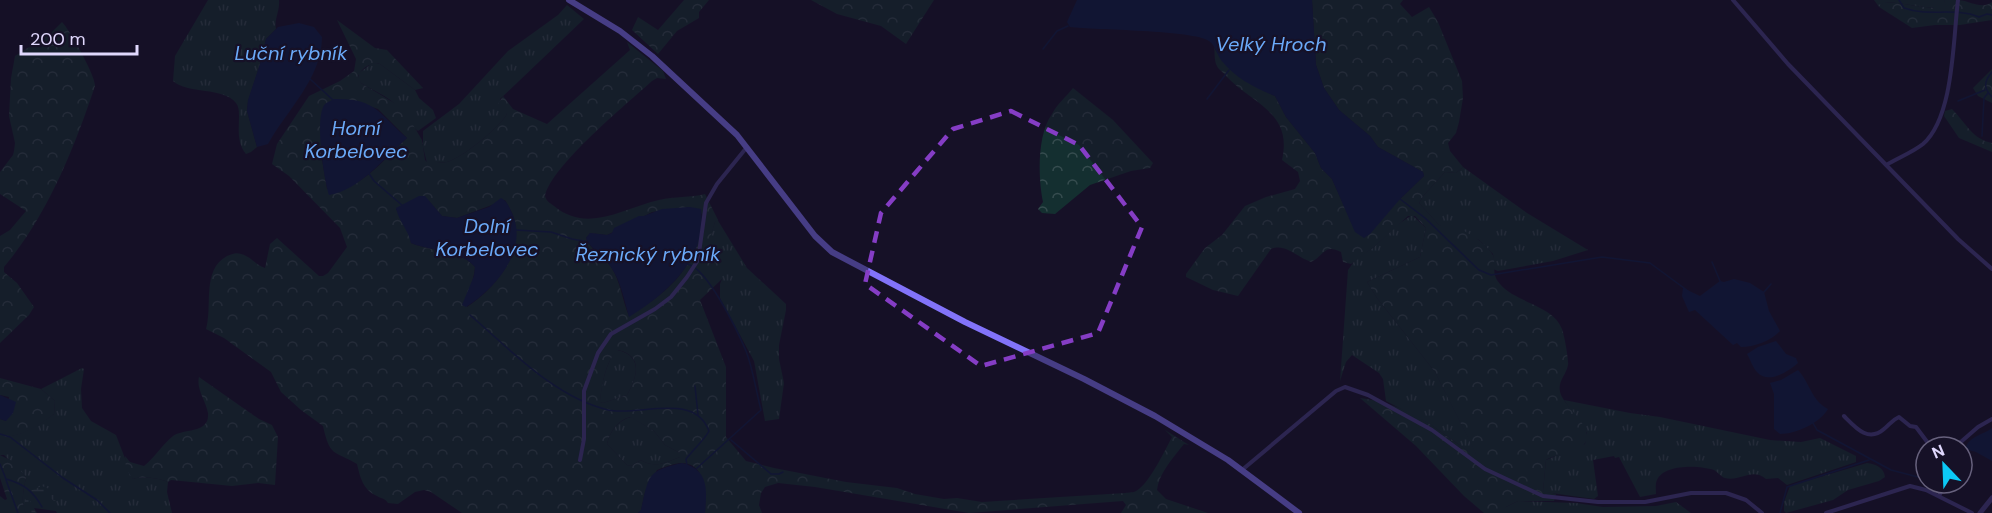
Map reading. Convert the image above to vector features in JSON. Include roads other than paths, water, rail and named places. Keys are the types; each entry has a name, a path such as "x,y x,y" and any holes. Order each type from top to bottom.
{"main road":[{"path":"569,0 620,31 652,56 748,146 815,236 832,252 965,322 1155,416 1242,470 1299,513"}],"street":[{"path":"1733,0 1788,64 1958,239 1992,269"},
{"path":"1886,165 1922,144 1939,122 1948,91 1958,0"},
{"path":"580,460 584,424 584,391 598,353 610,334 655,309 671,297 687,277 698,260 706,203 717,184 748,146"},
{"path":"1242,470 1336,391 1345,387 1368,395 1432,430 1485,469 1542,496 1598,502 1645,502 1691,493 1726,493 1746,500 1762,513"},
{"path":"1844,416 1862,433 1870,435 1883,431 1893,419 1899,417 1910,426 1916,427 1922,435"},
{"path":"1969,435 1992,419"},
{"path":"1826,513 1910,486 1926,490 1972,513"},
{"path":"1980,513 1992,498"}],"water":[{"name":"Velký Hroch","path":"1077,0 1312,0 1316,65 1324,88 1339,110 1370,136 1378,147 1423,172 1424,176 1364,238 1355,232 1332,179 1321,168 1315,153 1286,117 1275,96 1253,86 1233,72 1221,60 1209,41 1184,35 1070,27 1067,22"},
{"name":"Luční rybník","path":"299,23 314,27 322,37 316,66 302,93 268,144 257,147 247,111 248,100 266,39 278,27"},
{"name":"Horní Korbelovec","path":"334,99 359,101 376,109 407,138 362,180 340,192 329,195 323,162 320,121 325,104"},
{"name":"Dolní Korbelovec","path":"419,196 425,196 442,216 457,218 489,207 501,198 512,213 516,227 516,241 507,267 488,290 466,307 462,305 474,276 475,267 469,261 453,254 411,243 399,217 396,208"},
{"name":"Řeznický rybník","path":"690,207 701,209 698,243 691,259 670,286 629,317 614,273 586,238 590,233 607,235 612,233 614,228 639,216 662,209"},
{"path":"1734,279 1750,283 1764,292 1769,311 1780,331 1772,338 1751,346 1741,347 1737,343 1733,345 1695,310 1689,312 1682,296 1683,288 1700,296 1720,281"},
{"path":"1776,341 1786,354 1796,358 1798,363 1778,375 1762,376 1747,354 1758,347"},
{"path":"1798,370 1814,396 1828,409 1807,427 1780,434 1774,429 1774,394 1770,383 1781,380"},
{"path":"0,395 16,402 13,413 6,421 0,419"},
{"path":"1992,428 1992,461 1974,451 1974,437"},
{"path":"682,463 691,466 702,476 706,488 705,513 638,513 641,510 648,482 655,472"}],"waterway":[{"path":"1899,0 1904,8 1913,11 1961,13 1979,17 1992,15"},
{"path":"1043,49 1057,31 1068,26"},
{"path":"1207,99 1229,70"},
{"path":"1992,72 1986,84 1987,91 1992,97"},
{"path":"310,79 333,100"},
{"path":"1958,101 1985,90"},
{"path":"1982,136 1984,98 1988,93"},
{"path":"368,172 374,181 403,206"},
{"path":"1400,199 1425,218 1479,270 1491,275 1602,257 1650,263 1688,291"},
{"path":"515,230 551,232 589,242"},
{"path":"1712,262 1720,281"},
{"path":"687,264 704,276 736,330 753,373 761,410 696,469"},
{"path":"1764,292 1771,284"},
{"path":"470,315 534,371 569,395 588,404 620,411 678,409 691,412 702,419 709,431 686,459 687,466"},
{"path":"695,386 698,415"},
{"path":"1813,423 1817,430 1891,470 1914,476"},
{"path":"0,434 10,437 63,478 97,500 110,513"},
{"path":"731,440 771,474 783,472"},
{"path":"1780,513 1787,487 1869,460"},
{"path":"0,464 6,479 27,489 42,507"},
{"path":"6,480 18,513"}]}
